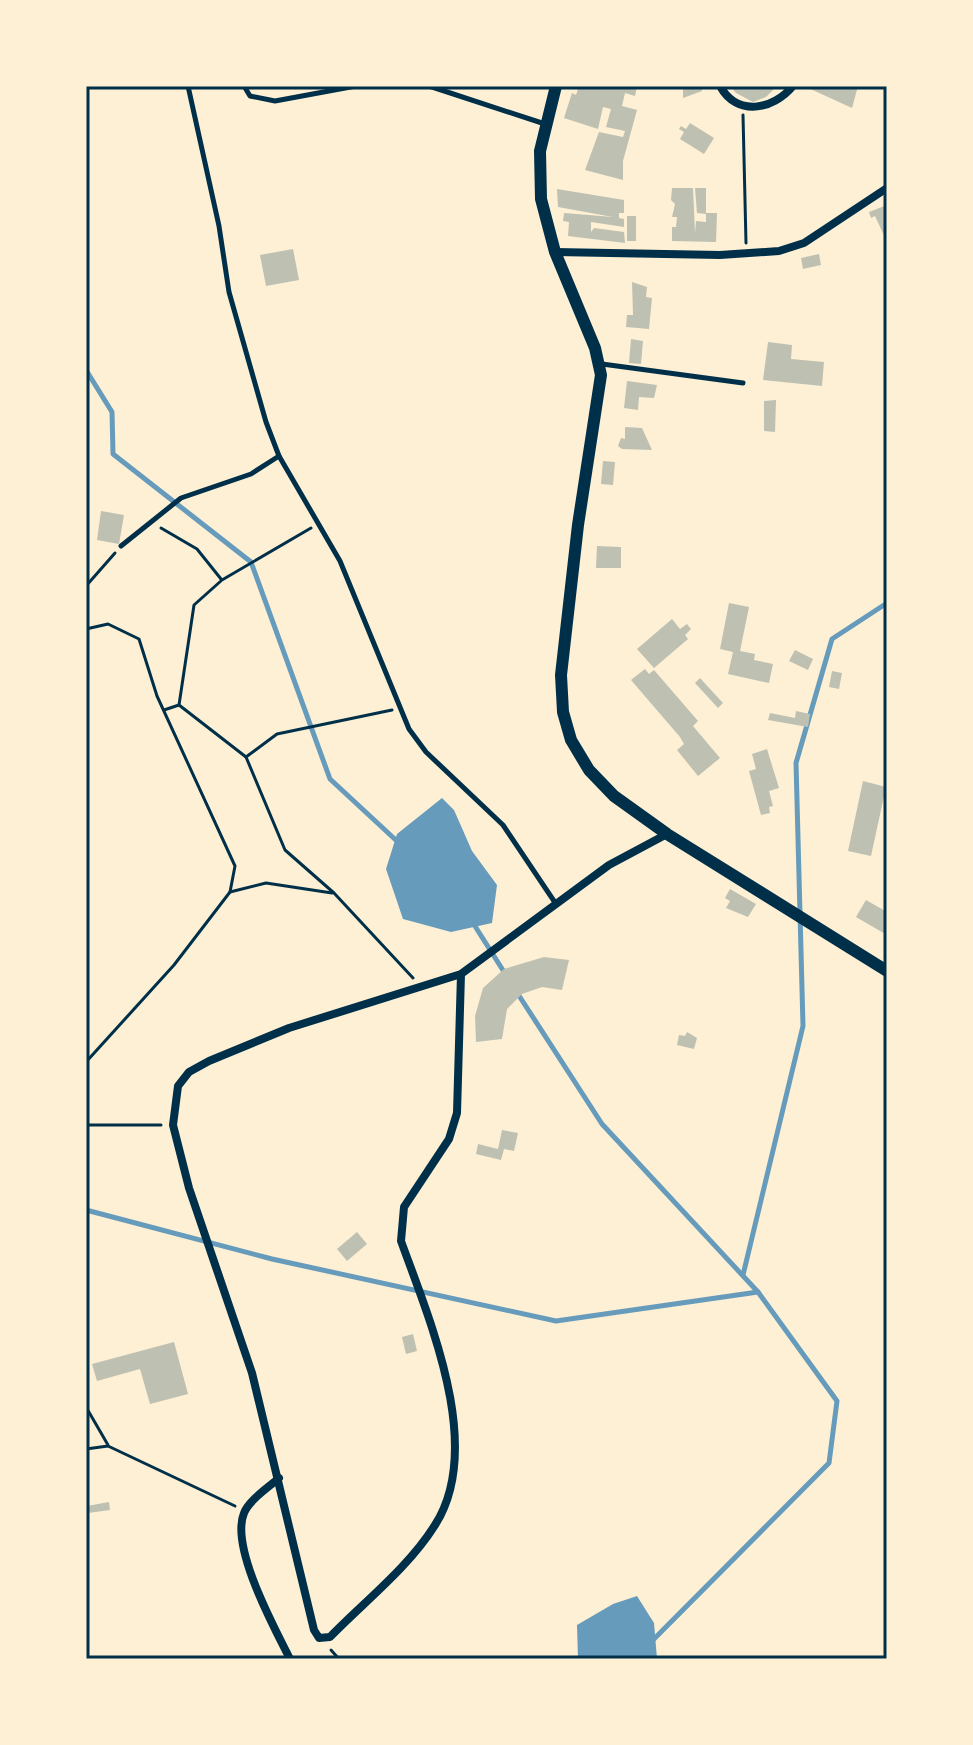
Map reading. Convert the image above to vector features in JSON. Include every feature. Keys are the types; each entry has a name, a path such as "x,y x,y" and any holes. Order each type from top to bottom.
{"main road":[{"path":"556,86 546,125 539,174 555,252 600,364 598,404 561,675 563,712 571,740 589,770 614,796 667,834 887,971"}],"street":[{"path":"720,86 726,97 743,107 770,104 793,86"},
{"path":"555,252 746,255 792,249 887,188"},
{"path":"461,974 457,1113 449,1139 404,1207 401,1224 401,1241 450,1389 455,1440 453,1473 436,1524 400,1568 325,1638 319,1638 314,1630 252,1373 189,1188 173,1125 178,1086 189,1072 289,1028 461,974 609,865 667,834"},
{"path":"279,1478 244,1511 240,1536 268,1616 290,1659"}],"lane":[{"path":"188,86 219,226 229,292 248,368 279,456 319,523 359,602 399,708 426,752 503,825 556,905"},
{"path":"244,86 250,96 275,101 356,86"},
{"path":"429,86 546,125"},
{"path":"600,364 743,383"},
{"path":"121,546 181,498 251,474 279,456"}],"path":[{"path":"743,107 746,255"},
{"path":"151,522 197,549 222,580"},
{"path":"179,705 194,605 222,580 319,523"},
{"path":"86,586 121,546"},
{"path":"86,629 108,624 139,639 163,710 235,866 230,892 174,965 86,1062"},
{"path":"163,710 179,705"},
{"path":"179,705 246,757 285,850 334,893 422,986"},
{"path":"246,757 277,734 399,708"},
{"path":"230,892 266,883 334,893"},
{"path":"86,1125 173,1125"},
{"path":"86,1407 108,1446"},
{"path":"86,1449 108,1446 244,1511"}],"water":[{"path":"442,798 454,810 472,851 497,885 492,923 451,932 403,919 386,869 397,834"},
{"path":"637,1596 654,1623 657,1659 578,1659 577,1625 613,1604"}],"building":[{"path":"579,86 637,86 635,96 625,93 622,106 637,110 623,161 623,180 585,170 599,132 623,137 625,131 606,127 611,109 603,107 598,129 564,118 572,93 576,95"},
{"path":"683,86 702,86 702,91 683,98"},
{"path":"730,86 777,86 766,97 753,102"},
{"path":"804,86 858,86 852,108"},
{"path":"690,123 714,138 704,154 680,139 684,132 679,129 681,126 686,129"},
{"path":"672,188 693,188 695,233 696,221 706,222 706,213 717,213 716,242 672,241 672,227 676,227 677,217 672,217 675,204 671,200"},
{"path":"695,188 706,188 706,214 697,213"},
{"path":"557,189 624,200 624,213 619,213 619,218 624,219 624,227 591,222 591,232 594,228 624,232 625,243 568,236 569,222 563,221 564,213 613,217 558,207"},
{"path":"887,205 887,242 875,216 871,218 869,212"},
{"path":"627,216 636,216 636,241 627,241"},
{"path":"293,249 299,280 266,286 260,255"},
{"path":"819,254 821,265 803,269 801,258"},
{"path":"632,282 647,287 646,297 652,298 649,329 626,327 627,315 633,315"},
{"path":"631,339 643,341 641,364 629,363"},
{"path":"768,342 792,345 791,359 824,362 822,386 763,380"},
{"path":"627,381 657,385 654,398 639,397 638,410 624,408"},
{"path":"776,400 775,432 764,431 764,401"},
{"path":"625,427 642,428 652,450 622,449 618,446 621,438 625,439"},
{"path":"603,461 615,462 613,485 601,484"},
{"path":"101,511 124,515 119,544 97,540"},
{"path":"597,546 621,547 621,568 596,568"},
{"path":"729,603 749,607 740,651 755,654 754,660 773,664 769,683 728,674 733,652 720,649"},
{"path":"672,619 680,629 687,624 691,629 685,635 688,639 654,668 637,649"},
{"path":"795,650 813,659 808,670 789,661"},
{"path":"645,669 649,674 654,670 698,721 693,726 720,758 698,776 677,750 684,744 680,737 631,680"},
{"path":"832,671 842,673 839,689 829,687"},
{"path":"700,678 723,703 718,708 695,683"},
{"path":"796,711 810,714 808,727 768,720 770,713 795,718"},
{"path":"767,749 779,788 769,791 773,806 769,807 770,813 761,815 749,771 756,769 752,754"},
{"path":"863,781 886,787 871,856 848,851"},
{"path":"730,889 756,904 748,917 726,908 730,901 725,898"},
{"path":"866,900 887,912 887,935 856,917"},
{"path":"544,957 569,960 562,990 542,987 522,994 507,1009 502,1039 476,1042 475,1016 483,988 504,969"},
{"path":"687,1032 697,1038 694,1049 677,1045 679,1035 685,1036"},
{"path":"502,1130 518,1133 514,1151 504,1149 501,1160 476,1154 478,1144 498,1149"},
{"path":"357,1232 367,1244 347,1261 337,1249"},
{"path":"413,1334 417,1351 406,1354 402,1337"},
{"path":"174,1342 188,1394 150,1404 140,1369 97,1381 92,1364"},
{"path":"109,1502 110,1510 88,1513 87,1506"}],"waterway":[{"path":"86,370 112,412 113,454 251,562 330,779 399,843"},
{"path":"743,1275 803,1026 796,763 832,639 887,603"},
{"path":"473,923 506,975"},
{"path":"516,991 602,1124 758,1292 837,1401 829,1463 651,1642"},
{"path":"86,1210 272,1259 556,1321 758,1292"}]}
